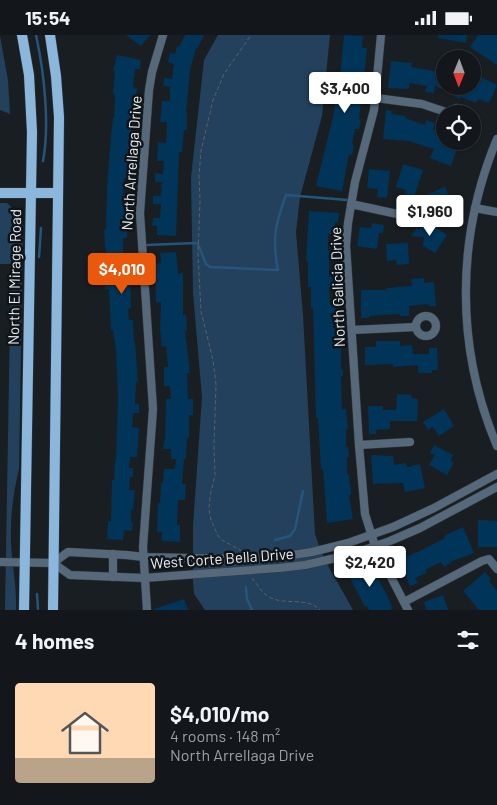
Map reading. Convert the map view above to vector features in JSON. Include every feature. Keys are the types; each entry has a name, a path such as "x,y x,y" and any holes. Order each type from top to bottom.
{"main road":[{"name":"North El Mirage Road","path":"22,35 32,115 24,610"},
{"path":"50,35 59,117 53,610"},
{"path":"0,193 58,193"}],"street":[{"name":"North Arrellaga Drive","path":"146,610 143,547 153,409 140,213 149,91 154,65 164,35"},
{"name":"North Galicia Drive","path":"381,35 372,123 351,204 346,245 364,505 373,541 408,610"},
{"path":"376,97 422,104 436,109"},
{"path":"497,139 481,180 469,242 465,278 467,329 472,367 479,395 497,445"},
{"path":"351,204 402,215"},
{"path":"475,208 497,212"},
{"path":"352,330 416,327"},
{"path":"359,445 410,442"},
{"name":"West Corte Bella Drive","path":"0,562 53,563 70,575 113,577 144,577 306,565 349,555 497,474"},
{"name":"West Corte Bella Drive","path":"53,563 68,552 114,554 144,561 236,559 312,552 373,541 420,528 497,487"},
{"path":"113,577 114,554"},
{"path":"404,602 482,561 489,559 497,569"}],"path":[{"path":"245,554 239,548 218,536 211,520 209,509 215,475 216,384 213,360 201,311 198,253 201,151 213,100 224,75 251,35"},
{"path":"248,575 272,599 309,603 320,610"}],"shaded area":[{"path":"218,35 330,35 322,116 300,197 296,232 303,315 315,534 327,564 353,610 205,610 194,594 193,526 202,397 193,293 191,177 204,60"},
{"path":"0,36 8,80 10,114 0,110"},
{"path":"0,203 7,203 23,218 19,469 12,506 11,534 16,610 5,610 11,264 0,264"}],"building":[{"path":"126,35 150,35 141,46"},
{"path":"185,35 204,35 196,48 190,70 186,113 187,130 184,130 182,152 179,152 176,236 157,235 157,226 152,226 153,218 160,218 161,204 153,204 153,196 161,196 162,182 155,182 155,173 163,174 164,161 157,161 158,142 166,143 167,122 160,122 162,101 170,101 170,87 163,86 164,78 172,79 174,64 168,62 170,53 175,54 177,46 179,47"},
{"path":"344,35 363,36 362,48 367,48 364,78 367,78 364,101 361,101 359,119 361,120 359,129 355,129 352,155 349,154 342,191 316,186 334,113 337,88 339,88"},
{"path":"438,35 467,35 466,43 438,38"},
{"path":"478,35 497,35 497,65 481,54 481,50 474,50 470,47"},
{"path":"117,55 141,60 140,69 135,69 133,87 137,88 135,116 132,129 128,178 124,178 123,195 127,195 125,229 127,229 127,238 123,238 123,251 124,258 129,258 131,308 128,309 129,320 133,320 138,382 136,382 135,404 139,404 139,413 133,413 132,427 139,428 137,457 130,457 129,468 133,468 133,477 130,477 129,490 135,490 133,510 131,510 132,531 124,530 123,540 107,539 108,521 111,521 112,480 114,480 116,461 118,398 116,351 113,330 111,330 109,289 105,289 104,273 107,272 104,230 106,230 107,187 114,118 115,95 113,94 115,71 113,71"},
{"path":"391,61 412,63 411,67 436,71 434,93 425,92 427,86 409,83 409,89 388,88"},
{"path":"481,77 497,85 489,103 478,99 476,103 454,96 481,95"},
{"path":"386,110 392,111 391,114 406,116 405,118 425,125 426,120 435,123 433,129 436,130 436,150 457,150 451,166 430,158 434,149 409,141 383,139"},
{"path":"403,164 423,170 414,197 405,194 406,190 396,187"},
{"path":"369,169 390,171 387,198 377,197 378,189 367,188"},
{"path":"445,187 453,207 434,215 429,204 422,207 419,198"},
{"path":"309,211 339,213 338,222 335,222 335,234 328,234 328,251 335,251 334,261 329,261 329,277 336,276 336,287 329,287 330,305 336,305 336,313 333,313 333,328 339,328 339,343 341,343 341,370 343,369 343,376 341,376 342,409 346,409 348,429 346,429 346,447 348,447 349,457 347,457 347,474 349,474 351,487 351,495 349,495 353,519 327,523 318,418 316,418 313,308 311,308 311,287 308,287 308,261 306,261"},
{"path":"426,221 447,235 435,253 423,246 424,237 411,236"},
{"path":"372,223 384,225 383,233 379,233 377,249 357,246 360,227 371,228"},
{"path":"408,243 409,264 397,265 396,260 387,261 386,244"},
{"path":"176,252 178,274 183,273 183,315 186,315 187,331 185,331 190,373 187,373 188,399 193,399 193,415 189,415 189,438 187,438 182,484 186,484 185,500 178,500 177,525 180,525 180,542 161,541 162,532 157,532 158,503 160,503 164,469 175,469 176,459 171,459 171,449 163,449 165,441 166,399 171,399 170,386 164,386 164,367 168,367 166,346 162,347 160,329 161,302 156,303 155,264 161,263 160,253"},
{"path":"424,278 424,283 434,282 436,306 429,306 429,304 409,306 409,316 400,316 400,314 361,318 361,290 386,290 386,288 412,286 411,279"},
{"path":"376,341 400,341 400,346 412,345 413,354 429,354 429,348 437,348 438,370 432,370 432,373 418,373 418,365 393,367 393,364 365,365 365,347 376,347"},
{"path":"397,394 412,395 411,398 418,399 417,421 390,421 390,429 376,430 376,434 369,434 368,406 383,406 383,410 396,410"},
{"path":"444,409 454,426 439,436 433,427 428,430 423,422"},
{"path":"434,445 453,455 451,461 454,463 447,475 429,465 435,455 430,453"},
{"path":"371,455 393,456 394,465 406,463 407,467 420,464 425,488 405,492 403,483 373,484"},
{"path":"478,520 497,521 497,547 478,547"},
{"path":"463,527 474,553 450,562 444,567 441,562 425,570 427,573 415,578 418,583 410,586 399,560 422,550"},
{"path":"365,562 369,570 372,568 387,595 392,610 369,610 367,606 365,607 347,572"},
{"path":"485,572 497,591 497,610 479,610 463,591"},
{"path":"443,595 448,610 426,610 424,602"},
{"path":"184,599 188,610 154,610 154,609"}],"waterway":[{"path":"36,35 46,115 43,161"},
{"path":"146,245 196,243 206,264 210,267 278,270 275,241 279,215 286,195 347,200"},
{"path":"39,257 41,228"},
{"path":"275,540 290,536 295,529 303,491"},
{"path":"246,587 247,599 252,610"},
{"path":"37,594 38,609"}]}
